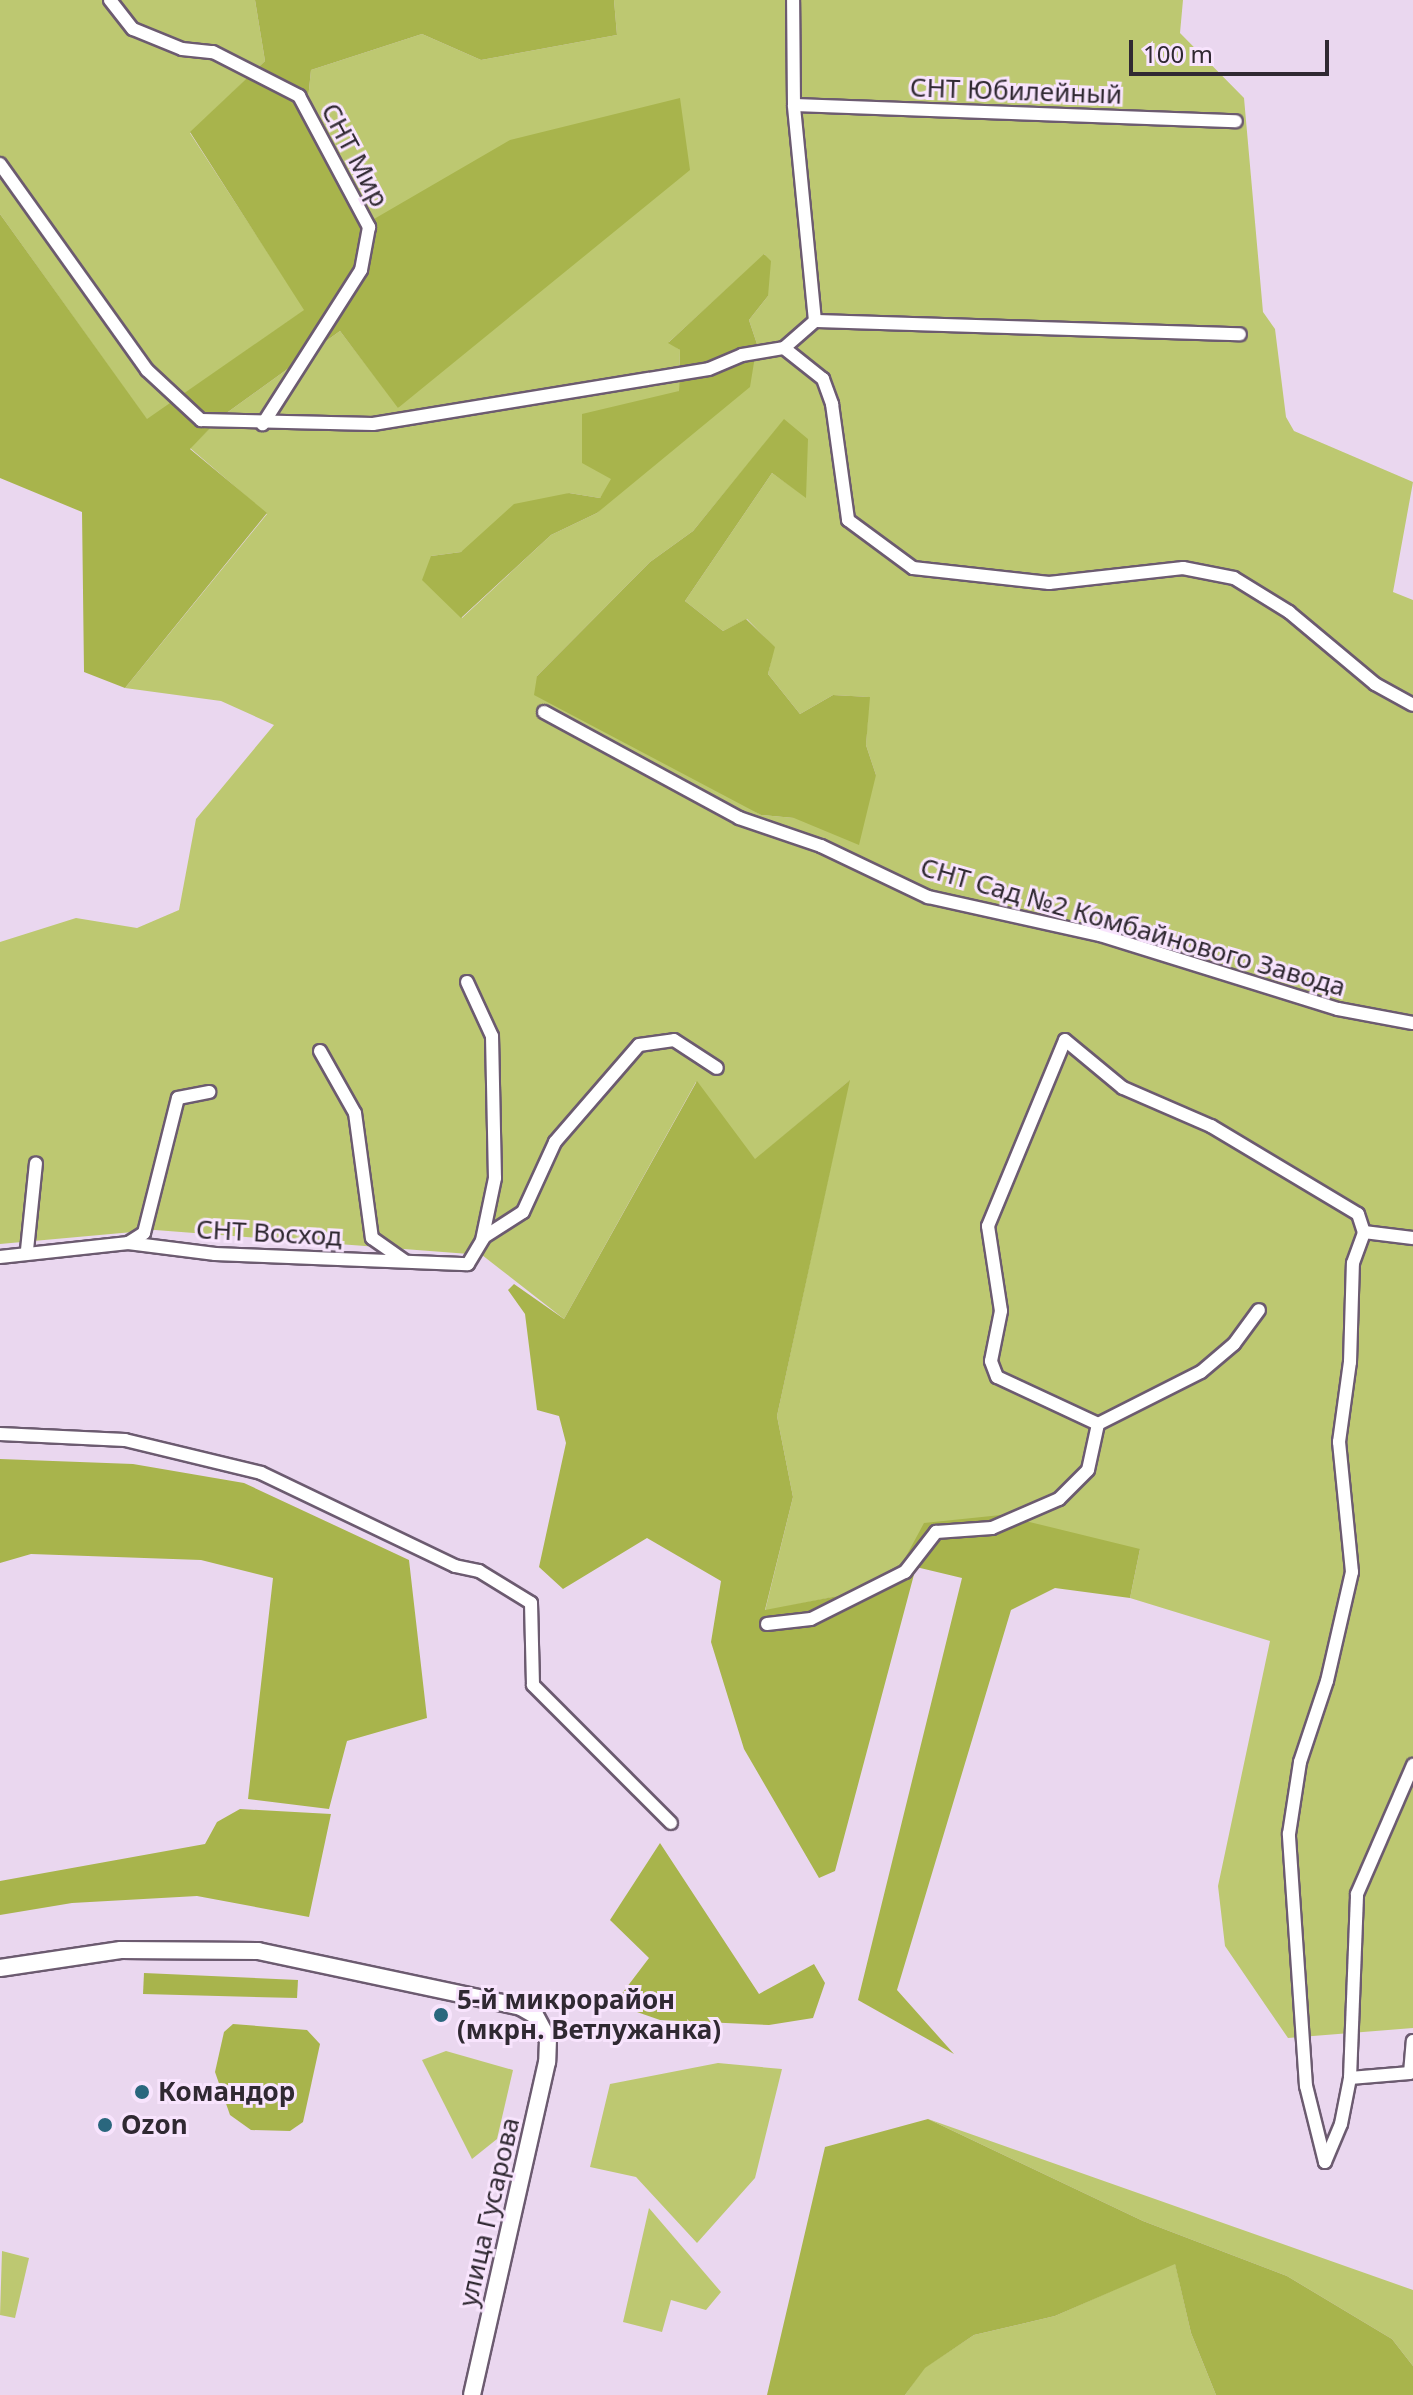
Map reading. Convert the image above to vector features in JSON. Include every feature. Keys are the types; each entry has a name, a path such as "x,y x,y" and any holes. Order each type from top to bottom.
{"street":[{"name":"СНТ Мир","path":"110,0 133,29 182,49 213,52 299,96 369,227 361,270 263,424"},
{"path":"793,0 794,105 815,321"},
{"name":"СНТ Юбилейный","path":"794,105 1236,121"},
{"path":"0,164 147,370 201,420 263,424 373,424 460,412 709,369 742,355 784,348 815,321 1240,334"},
{"path":"784,348 823,379 832,404 848,520 913,568 1049,583 1183,568 1234,578 1289,612 1375,684 1413,705"},
{"name":"СНТ Сад №2 Комбайнового Завода","path":"544,712 739,818 810,842 928,897 1100,935 1338,1009 1413,1023"},
{"path":"467,982 492,1036 495,1178 484,1237"},
{"name":"СНТ Восход","path":"0,1257 27,1250 128,1243 215,1254 468,1264 484,1237 523,1212 555,1142 639,1045 674,1040 717,1068"},
{"path":"1098,1424 997,1377 991,1361 1001,1311 988,1226 1065,1040 1123,1088 1211,1126 1358,1214 1364,1232 1353,1263 1350,1362 1339,1442 1352,1572 1327,1681 1300,1762 1289,1834 1306,2086 1325,2162 1341,2124 1350,2078 1357,1894 1413,1765"},
{"name":"СНТ Восход","path":"320,1051 355,1113 372,1238 407,1262"},
{"path":"128,1243 144,1233 178,1098 209,1092"},
{"path":"27,1250 36,1163"},
{"path":"1364,1232 1413,1238"},
{"path":"767,1624 811,1619 905,1572 936,1532 992,1528 1059,1499 1088,1470 1098,1424 1113,1412 1134,1409 1201,1372 1234,1344 1259,1310"},
{"path":"0,1434 125,1440 246,1469 455,1566 479,1571 531,1603 533,1685 671,1823"},
{"name":"улица Гусарова","path":"0,1968 121,1950 258,1951 521,2007 543,2024 548,2039 472,2395"},
{"path":"1350,2078 1410,2073 1413,2041"}],"green space":[{"path":"0,0 255,0 265,61 190,133 305,310 147,420 0,214"},
{"path":"255,0 614,0 617,35 481,60 422,34 311,70 306,119 362,226 510,140 680,98 690,170 398,408 340,331 221,417 190,449 267,513 125,688 84,672 82,512 0,478 0,214 147,419 304,310 190,132 265,61"},
{"path":"614,0 1183,0 1180,33 1244,98 1263,312 1275,329 1286,417 1294,431 1413,482 1393,592 1413,600 1413,2028 1288,2038 1225,1946 1218,1886 1270,1641 1130,1598 1140,1549 903,1562 848,1594 765,1611 793,1497 777,1416 849,1081 755,1160 696,1082 564,1319 482,1255 155,1230 0,1244 0,942 76,918 137,928 179,910 196,819 274,725 221,701 125,688 267,514 190,448 221,417 340,331 399,408 362,226 306,119 311,70 422,34 481,60 617,35","holes":["765,254 768,296 749,320 757,344 597,513 551,535 462,618 431,556 461,552 569,493 600,498 679,391 680,350 669,342","784,420 806,497 772,473 685,601 723,631 747,619 774,647 768,674 800,714 833,695 869,697 866,745 876,775 794,818 761,815 537,676 650,562 693,531"]},
{"path":"764,254 771,261 768,296 749,320 757,344 750,387 597,513 551,535 461,618 422,580 431,556 461,552 514,504 569,493 600,498 611,479 582,463 582,414 679,391 680,350 668,343"},
{"path":"784,419 808,439 806,498 772,473 685,601 723,631 746,619 775,647 768,674 800,714 833,695 870,697 866,745 876,775 859,845 794,818 761,815 534,695 537,676 650,562 693,531"},
{"path":"850,1080 777,1416 793,1497 765,1610 848,1594 903,1562 924,1523 1001,1515 1140,1549 1130,1598 1055,1588 1011,1610 897,1990 954,2054 858,2000 962,1578 916,1567 835,1871 819,1878 744,1749 711,1642 721,1581 647,1538 563,1589 539,1567 566,1443 559,1416 537,1410 525,1314 508,1290 514,1284 564,1319 697,1081 755,1159"},
{"path":"0,1459 133,1464 244,1483 409,1560 427,1718 347,1741 329,1809 248,1799 273,1578 201,1560 31,1554 0,1563"},
{"path":"240,1809 331,1814 309,1917 197,1896 72,1903 0,1915 0,1881 205,1844 217,1822"},
{"path":"660,1843 759,1994 814,1964 825,1983 813,2018 769,2025 660,2020 614,2004 649,1958 610,1920"},
{"path":"144,1973 298,1980 297,1998 143,1994"},
{"path":"233,2024 307,2030 320,2044 303,2122 290,2131 251,2130 230,2115 215,2072 224,2032"},
{"path":"446,2051 513,2070 497,2139 472,2159 422,2060"},
{"path":"718,2063 782,2069 755,2178 697,2243 636,2177 590,2167 610,2084"},
{"path":"928,2119 1413,2290 1413,2366 1392,2339 1287,2276 1143,2221"},
{"path":"928,2119 1143,2221 1287,2276 1392,2339 1413,2366 1413,2395 1216,2395 1191,2333 1175,2264 1055,2316 974,2335 925,2368 905,2395 767,2395 825,2147"},
{"path":"649,2208 721,2292 706,2310 671,2300 662,2332 623,2322"},
{"path":"2,2251 29,2258 15,2318 0,2315"},
{"path":"1175,2263 1191,2333 1216,2395 905,2395 924,2368 974,2335 1055,2316"}],"place":[{"name":"5-й микрорайон (мкрн. Ветлужанка)","path":"441,2015"},
{"name":"Командор","path":"142,2092"},
{"name":"Ozon","path":"105,2125"}]}
